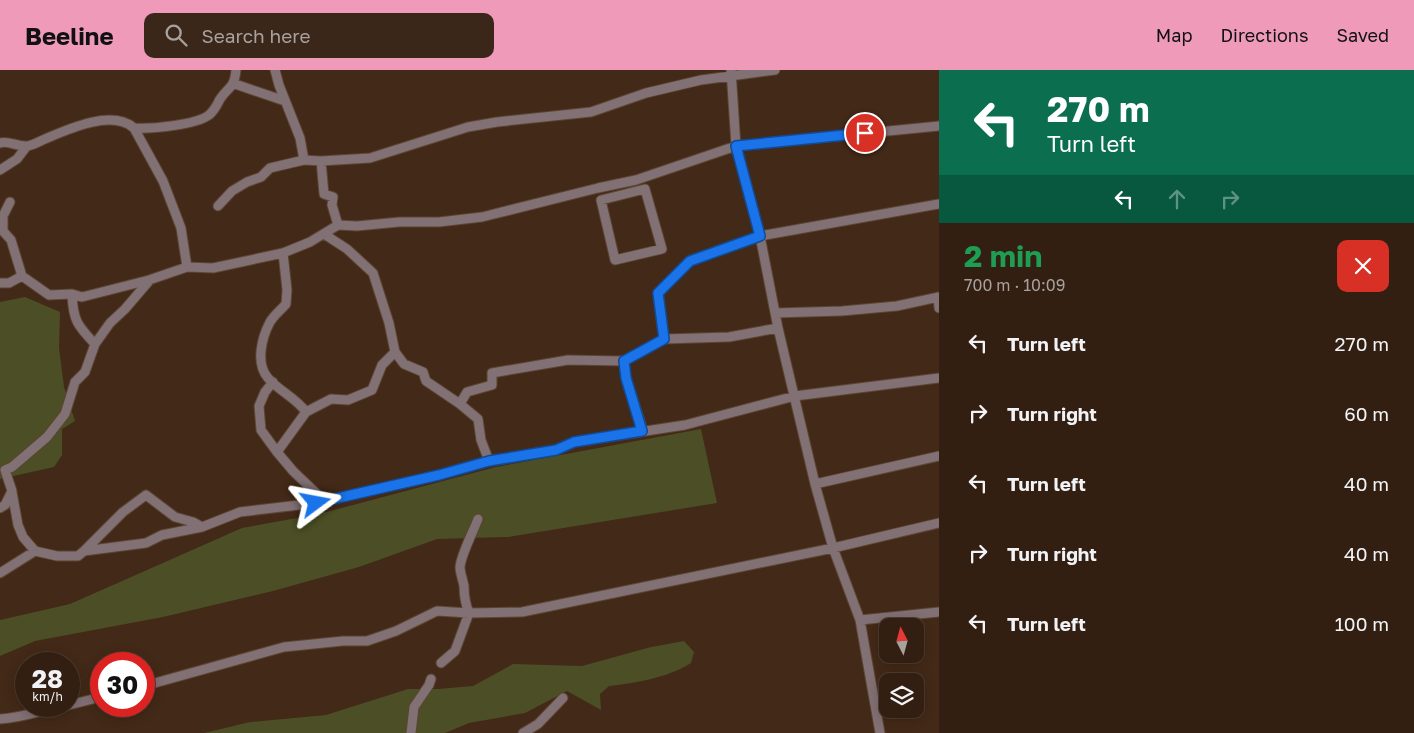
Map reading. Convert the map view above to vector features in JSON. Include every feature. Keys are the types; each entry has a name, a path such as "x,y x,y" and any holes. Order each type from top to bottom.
{"street":[{"path":"134,128 152,129 208,116 216,109 220,99 235,84 236,70"},
{"path":"275,70 300,138 304,160"},
{"path":"218,206 232,191 246,182 261,177 270,168 304,160 321,161 370,158 468,127 550,115 591,112 646,93 731,73 775,70"},
{"path":"731,73 736,146 760,236 778,328 815,484 833,548 860,620 880,733"},
{"path":"235,84 285,101"},
{"path":"0,170 16,159 27,146 72,128 103,120 129,124 134,128 162,181 178,220 187,266"},
{"path":"10,202 3,216 2,231 11,240 22,276 49,294 82,296 149,280 187,266 213,268 283,253 310,242 338,225 357,226 399,222 439,222 482,217 636,180 736,146 939,126"},
{"path":"0,143 5,142 27,146"},
{"path":"321,161 324,194 333,197 332,205 338,225"},
{"path":"645,189 662,248 615,260 601,200 645,189"},
{"path":"664,339 658,293 690,261 760,236 939,204"},
{"path":"324,234 347,249 373,274 389,323 395,352 404,364 423,372 426,381 478,419 481,440 489,461"},
{"path":"283,253 287,290 286,304 271,320 262,342 261,361 266,377 301,405 306,412"},
{"path":"0,284 10,283 22,276"},
{"path":"149,280 125,309 110,323 95,344 85,372 75,382 65,414 47,437 12,467 5,470 12,491 20,531 35,551 57,556 78,556 123,512 146,495 176,517 202,527"},
{"path":"72,294 72,306 77,324 95,344"},
{"path":"775,313 842,311 897,306 938,297 939,308"},
{"path":"460,404 467,392 492,385 492,373 568,360 624,361 664,339 729,337 778,328"},
{"path":"277,452 306,412 331,399 348,400 372,390 382,365 395,352"},
{"path":"624,361 626,378 642,431"},
{"path":"84,551 146,542 162,535 202,527 240,512 316,503 439,475 489,461 556,450 574,442 685,425 795,396 939,378"},
{"path":"273,382 265,392 259,406 261,430 293,471 316,493 316,503"},
{"path":"815,484 939,456"},
{"path":"0,508 6,505 12,491"},
{"path":"441,663 455,651 469,613 464,600 464,585 460,567 464,552 478,519"},
{"path":"155,683 284,647 343,641 367,641 396,631 437,611 469,613 522,612 833,548 939,523"},
{"path":"0,573 35,551"},
{"path":"860,620 939,612"},
{"path":"411,733 414,707 423,696 431,679"},
{"path":"523,733 538,724 563,698"},
{"path":"0,719 17,719 22,717"}],"green space":[{"path":"25,297 60,312 59,348 64,387 75,421 62,429 62,455 54,467 0,479 0,302"},
{"path":"701,429 717,503 508,537 437,539 359,567 273,591 163,617 35,641 0,656 0,620 70,604 242,528 319,514 496,467"},
{"path":"684,641 694,652 691,663 662,676 609,686 600,694 601,710 567,691 525,713 469,723 445,733 204,733 250,722 326,715 408,689 473,686 513,664 582,666 651,647"}],"route":[{"path":"316,503 439,475 489,461 556,450 574,442 642,431 626,378 624,361 664,339 658,293 690,261 760,236 736,146 865,133"}]}
